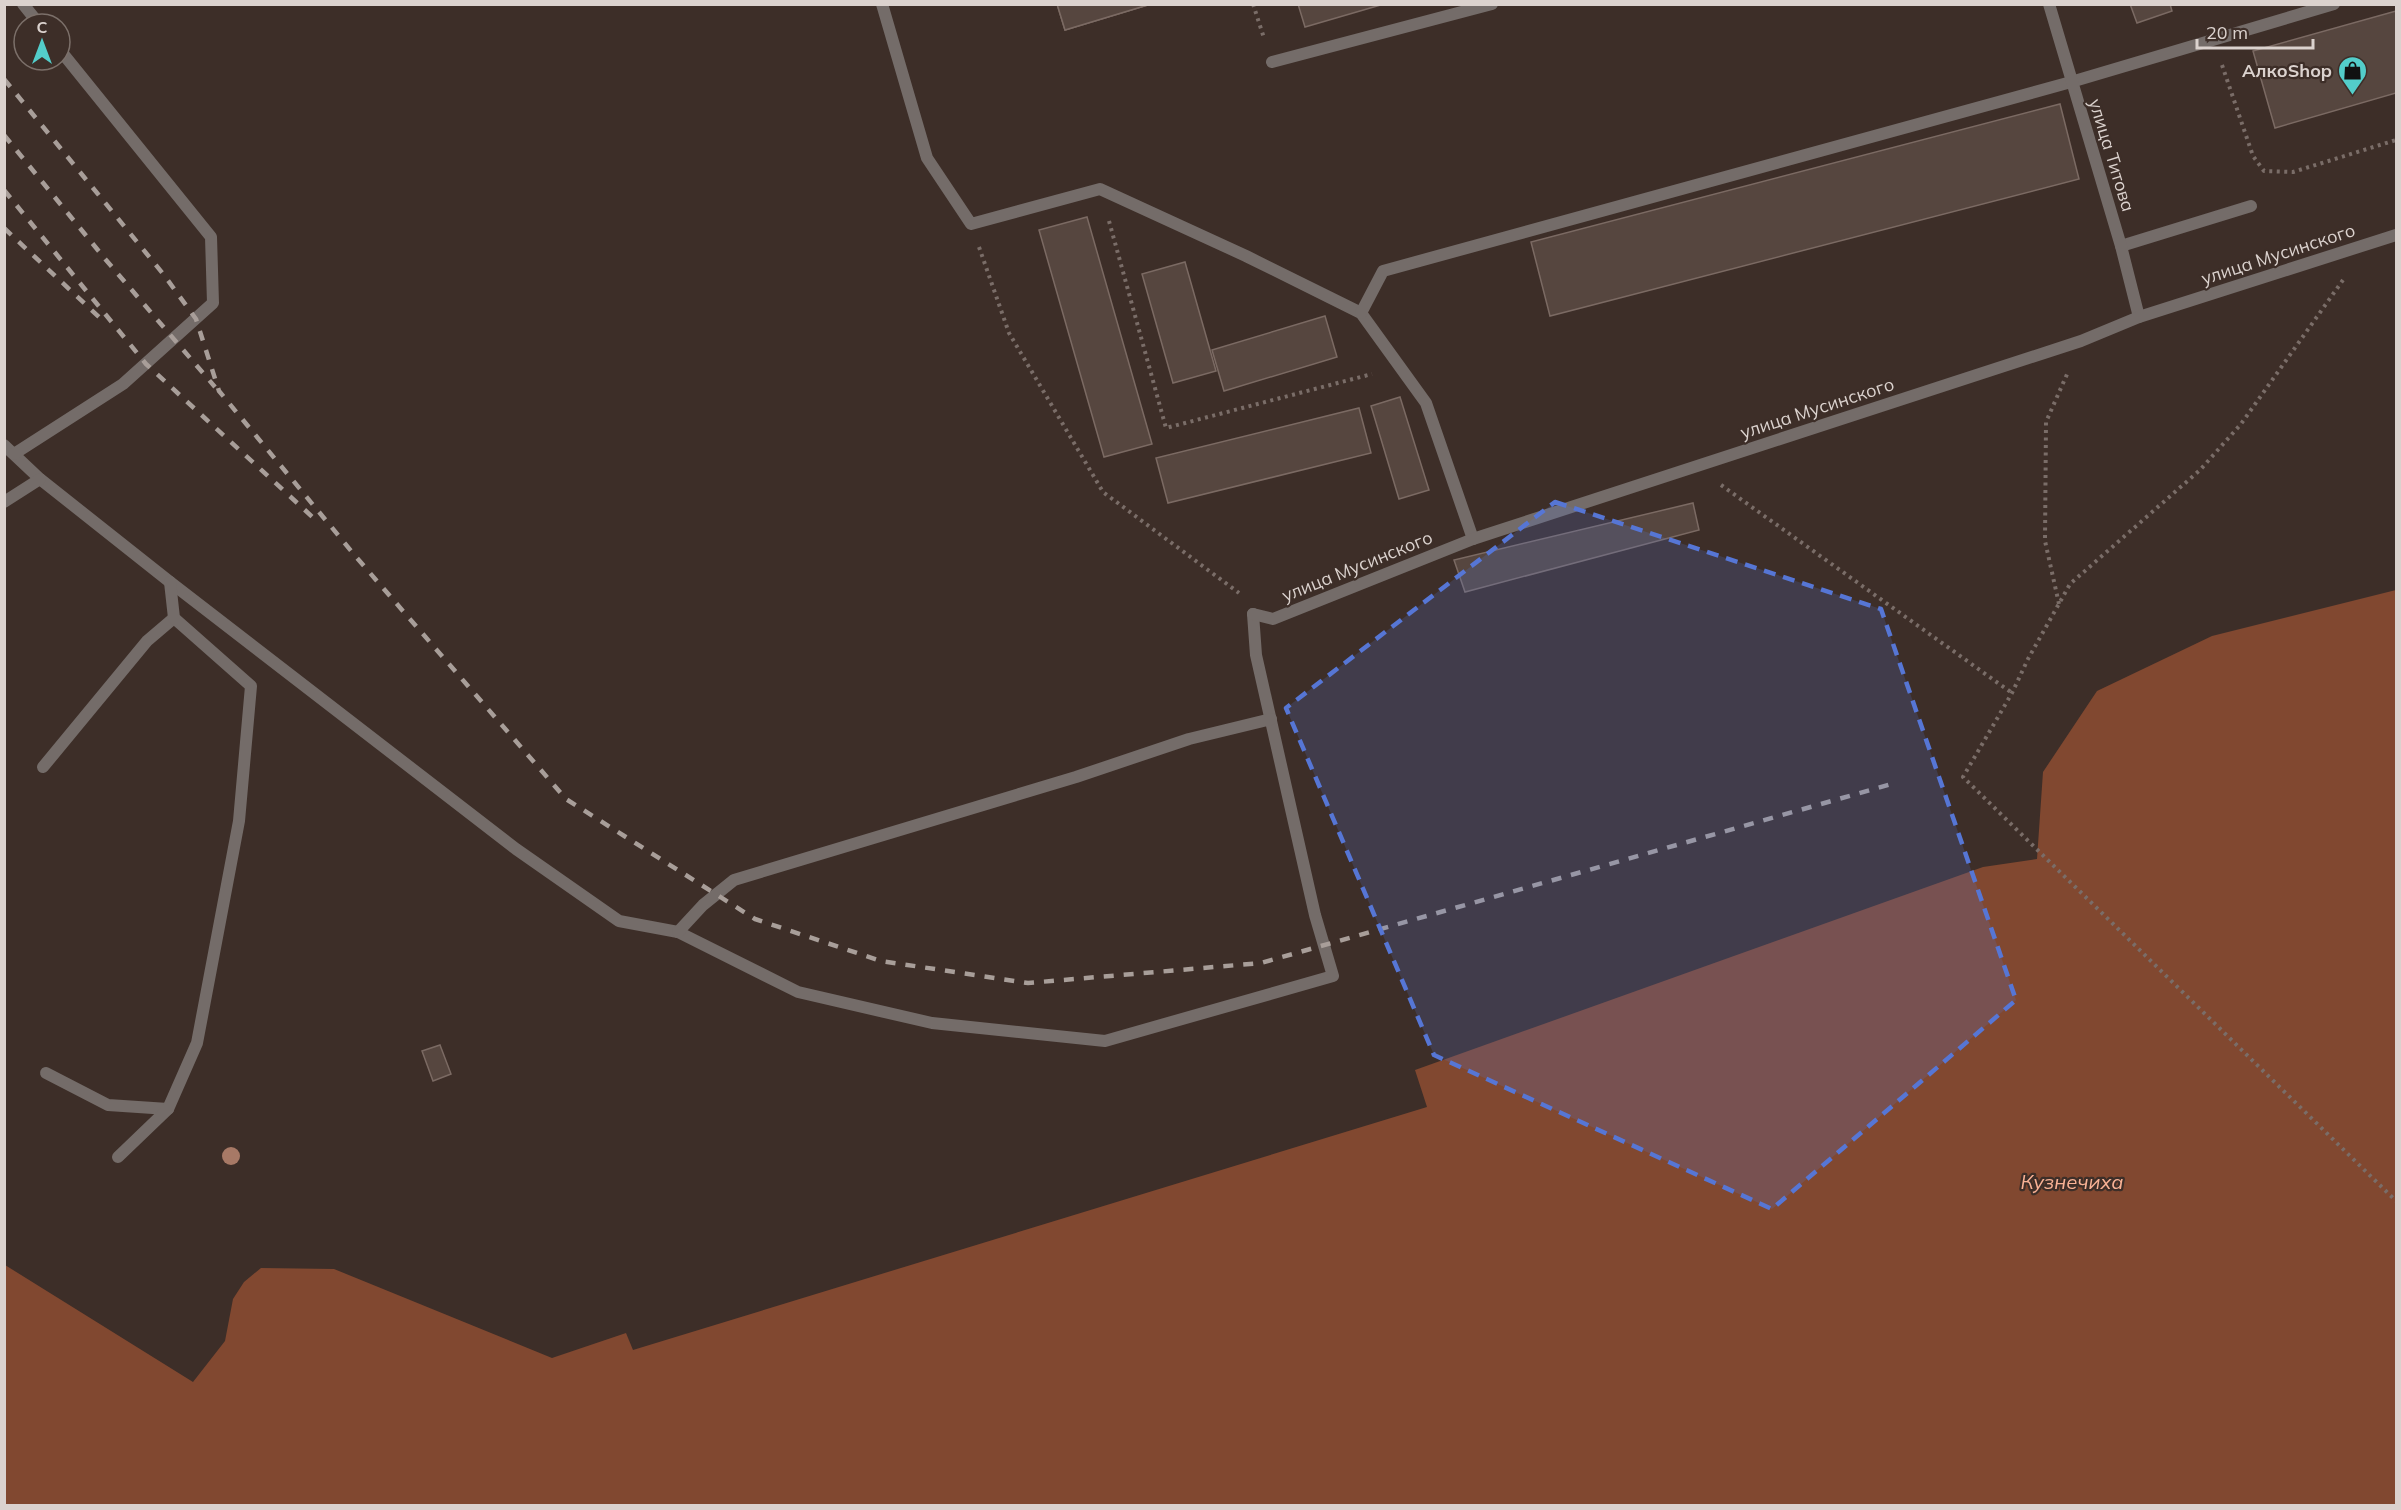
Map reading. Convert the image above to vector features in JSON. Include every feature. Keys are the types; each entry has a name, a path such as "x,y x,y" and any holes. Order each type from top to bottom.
{"street":[{"path":"882,4 927,158 971,224 1100,189 1246,256 1361,313 1426,403 1473,539"},
{"path":"1272,62 1492,4"},
{"name":"улица Титова","path":"2049,4 2121,246 2139,317"},
{"path":"1361,313 1383,271 2071,82 2334,4"},
{"path":"14,454 123,384 213,303 211,237 72,65"},
{"path":"2121,246 2251,206"},
{"name":"улица Мусинского","path":"1271,719 1256,655 1253,614 1273,619 1473,539 2081,341 2139,317 2397,236"},
{"path":"4,445 40,479 170,582 516,849 619,921 678,932 798,992 932,1023 1105,1041 1333,976 1315,915 1271,719 1190,739 1076,777 734,880 703,904 678,932"},
{"path":"4,502 40,479"},
{"path":"118,1158 168,1109 197,1043 239,821 251,686 174,618 170,582"},
{"path":"43,767 147,641 174,618"},
{"path":"46,1073 108,1105 168,1109"}],"path":[{"path":"1253,4 1272,62"},
{"path":"2212,39 2253,156 2264,171 2293,172 2397,140"},
{"path":"1100,189 1166,428 1399,366"},
{"path":"971,224 1009,333 1103,492 1273,619"},
{"path":"2368,244 2241,424 2200,470 2070,584 2028,659 2012,693 1963,777 2397,1201"},
{"path":"2059,605 2045,541 2046,422 2081,341"},
{"path":"1696,467 2012,693"}],"highlighted area":[{"path":"1555,502 1881,609 2016,1000 1772,1209 1434,1055 1286,708"}],"water":[{"name":"Кузнечиха","path":"2396,590 2396,1505 5,1505 5,1265 193,1382 225,1341 233,1299 244,1282 261,1268 334,1269 552,1358 626,1333 633,1350 1427,1107 1415,1070 1983,867 2037,859 2043,772 2097,691 2212,636"}],"building":[{"path":"1057,4 1151,4 1065,30"},
{"path":"1057,4 1151,4 1065,30"},
{"path":"1298,4 1384,4 1305,27"},
{"path":"2130,4 2170,4 2172,11 2137,23"},
{"path":"2396,11 2396,93 2275,128 2253,51"},
{"path":"2060,104 2079,179 1550,316 1531,242"},
{"path":"1087,217 1152,444 1104,457 1039,230"},
{"path":"1185,262 1216,371 1173,383 1142,274"},
{"path":"1325,316 1337,357 1224,391 1212,350"},
{"path":"1400,397 1429,490 1399,499 1371,406"},
{"path":"1359,408 1371,453 1168,503 1156,458"},
{"path":"1693,503 1699,530 1465,592 1454,560"},
{"path":"440,1045 451,1074 433,1081 422,1051"}],"railway":[{"path":"4,79 164,275 196,319 219,391 357,558 566,799 755,919 881,961 1028,983 1261,963 1895,783"},
{"path":"4,135 106,260 215,387"},
{"path":"4,190 146,364 319,523"},
{"path":"4,228 100,318"}],"place":[{"name":"АлкоShop","path":"2353,96"}]}
